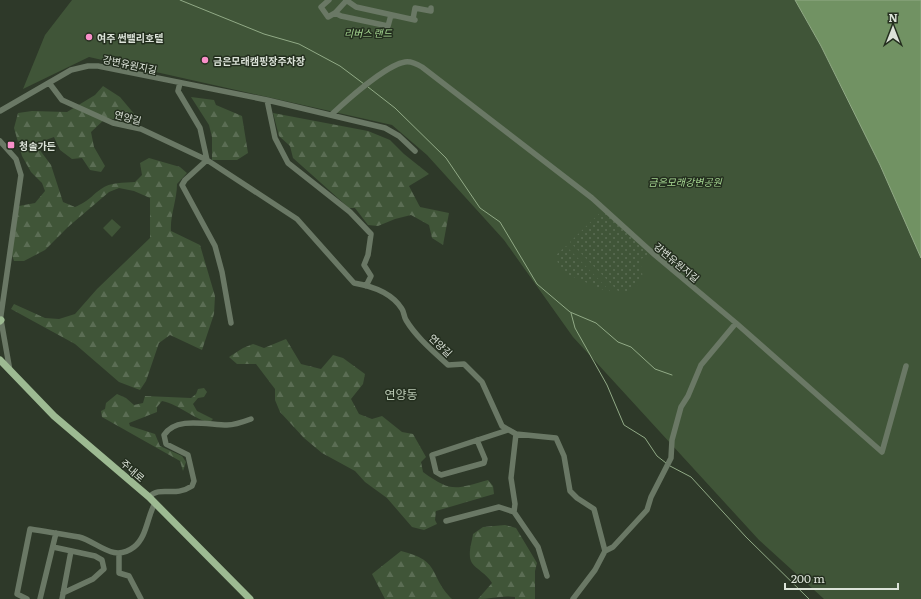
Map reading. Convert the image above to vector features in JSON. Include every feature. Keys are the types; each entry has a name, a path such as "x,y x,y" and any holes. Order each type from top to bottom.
{"main road":[{"name":"주내로","path":"0,360 54,416 149,497 250,599"},
{"path":"0,365 10,372"}],"street":[{"path":"329,0 321,9 328,16 335,13 347,0 356,7 414,20 415,8 431,11 431,8"},
{"path":"335,13 341,16 388,26 391,15"},
{"name":"강변유원지길","path":"330,115 379,76 406,61 415,63 422,67 592,198 656,256 736,323 882,452 906,366"},
{"name":"강변유원지길","path":"0,111 50,84 71,70 88,66 98,66 267,100 384,128 399,136 415,151"},
{"path":"180,83 178,91 200,128 207,160 185,180 182,186 215,246 222,272 231,323"},
{"name":"연양길","path":"50,84 62,100 113,123 141,129 207,160 296,219 354,283 366,286 392,297 403,310 405,320 427,345 448,365 464,364 482,382 502,426 516,434 556,438 564,456 570,491 577,498 594,508 605,551"},
{"path":"267,100 276,138 288,163 350,212 371,234 368,255 364,265 371,276 366,286"},
{"path":"0,141 16,158 21,175 0,321 10,372"},
{"path":"573,599 595,570 605,551 613,547 647,510 651,497 668,462 681,407 688,396 701,365 736,323"},
{"path":"149,497 154,492 158,491 180,492 192,486 194,481 188,455 166,444 164,436 167,430 178,425 200,423 235,424 251,419"},
{"path":"477,440 485,459 484,463 441,475 436,472 432,455 477,440 508,430"},
{"path":"514,512 515,504 511,478 516,434"},
{"path":"27,599 17,594 30,529 81,538 108,552 119,553 134,548 142,538 150,511 155,503"},
{"path":"446,520 499,507 514,512 538,547 543,559 547,576"},
{"path":"40,599 56,533"},
{"path":"53,547 95,556 102,560 104,569 93,579 63,596"},
{"path":"63,596 71,551"},
{"path":"119,553 119,572 129,576 141,599"}],"green space":[{"name":"금은모래강변공원","path":"72,0 795,0 821,46 880,165 921,258 921,599 824,599 759,540 573,337 504,240 427,155 392,125 89,57 23,89 45,35"},
{"path":"103,86 120,97 136,116 133,122 106,118 91,132 94,147 105,166 101,172 90,170 82,158 72,159 60,150 54,137 43,141 39,149 51,165 63,202 75,207 109,185 135,182 142,175 140,163 149,158 180,167 187,173 177,184 171,231 200,245 215,296 214,314 202,350 170,335 159,343 146,381 140,390 119,382 75,344 11,309 14,304 45,318 59,319 75,314 97,289 150,238 150,198 134,191 119,188 109,192 68,227 45,250 24,261 14,261 11,252 19,206 35,203 45,191 42,183 31,172 22,156 14,128 18,113 32,111 67,112 95,95"},
{"path":"191,97 214,100 216,105 242,116 248,153 237,160 212,160 212,137 209,125"},
{"path":"273,113 368,131 390,140 404,154 429,174 409,186 420,207 449,213 443,245 432,238 429,225 411,215 395,219 378,226 368,225 355,208 349,208 293,158 290,146 279,136"},
{"path":"603,210 652,255 640,259 643,279 635,287 626,292 618,291 570,242"},
{"path":"112,219 121,227 112,237 103,228"},
{"path":"566,246 613,294 562,272 555,256"},
{"path":"286,339 301,364 321,369 333,355 343,358 365,374 363,384 351,399 359,414 372,419 382,416 402,432 413,434 426,457 421,462 423,472 441,483 454,487 468,486 488,480 493,486 494,494 436,511 435,520 437,524 424,530 412,527 387,498 365,482 355,471 322,453 304,438 280,412 275,400 275,389 256,364 237,364 229,357 243,348 253,344 264,348"},
{"path":"204,388 207,392 204,397 198,398 193,404 197,411 213,419 210,422 199,419 175,405 162,401 157,407 157,412 129,423 130,426 155,434 160,446 182,456 186,462 183,471 180,461 102,417 101,411 105,409 106,403 117,394 126,398 134,405 143,403 145,396 191,398 196,394 198,389"},
{"path":"505,525 516,528 537,563 535,571 535,599 515,599 515,597 506,596 478,599 492,583 472,563 470,552 473,534 483,527"},
{"path":"401,551 423,559 429,564 440,583 452,599 385,599 372,574"}],"shaded area":[{"path":"795,0 921,0 921,258 880,165 821,46"}],"waterway":[{"path":"180,0 264,34 299,44 340,66 364,84"},
{"path":"368,87 395,108 446,158 480,208 500,222 537,284 570,312 596,323 618,342 631,347 655,369 672,375"},
{"path":"571,313 575,328 607,385 624,425 645,438 657,456 666,463"},
{"path":"670,466 691,477 746,537 809,599"}],"place":[{"name":"여주 썬밸리호텔","path":"89,37"},
{"name":"금은모래캠핑장주차장","path":"205,60"},
{"name":"청솔가든","path":"11,145"}],"district":[{"name":"연양동","path":"401,394"}],"park label":[{"name":"리버스 랜드","path":"368,32"}]}
